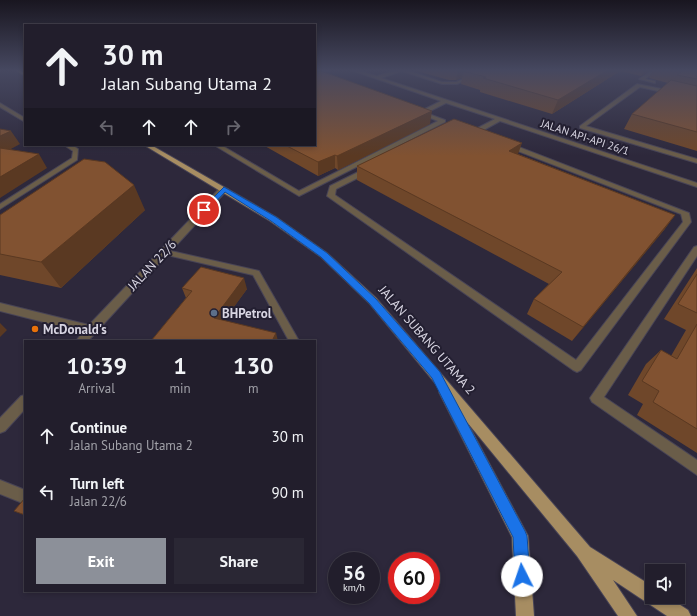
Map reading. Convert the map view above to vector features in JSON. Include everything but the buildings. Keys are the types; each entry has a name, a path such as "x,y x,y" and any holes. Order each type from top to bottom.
{"main road":[{"name":"JALAN SUBANG UTAMA 2","path":"149,146 273,219 324,255 373,301 583,550 628,616"},
{"path":"436,375 520,536 525,616"},
{"path":"583,550 645,592"},
{"path":"663,604 682,616"}],"street":[{"name":"JALAN API-API 26/1","path":"439,99 697,185"},
{"path":"620,99 582,127 697,162"},
{"path":"422,113 446,101"},
{"path":"0,105 24,119"},
{"path":"219,146 299,194 443,121 415,110"},
{"path":"475,132 685,213 687,222 577,367 332,196 333,188 451,128 475,132 500,119"},
{"path":"0,207 75,159 76,150 69,146"},
{"name":"JALAN 22/6","path":"82,340 224,189"},
{"path":"697,249 596,398 697,468"},
{"path":"165,252 256,273 293,340"},
{"path":"0,307 91,330"},
{"path":"0,427 24,401"},
{"path":"0,487 24,496"}],"place":[{"name":"BHPetrol","path":"214,313"},
{"name":"McDonald's","path":"35,329"}],"route":[{"path":"204,210 224,189 273,219 324,255 373,301 436,375 520,536 522,576"}]}
